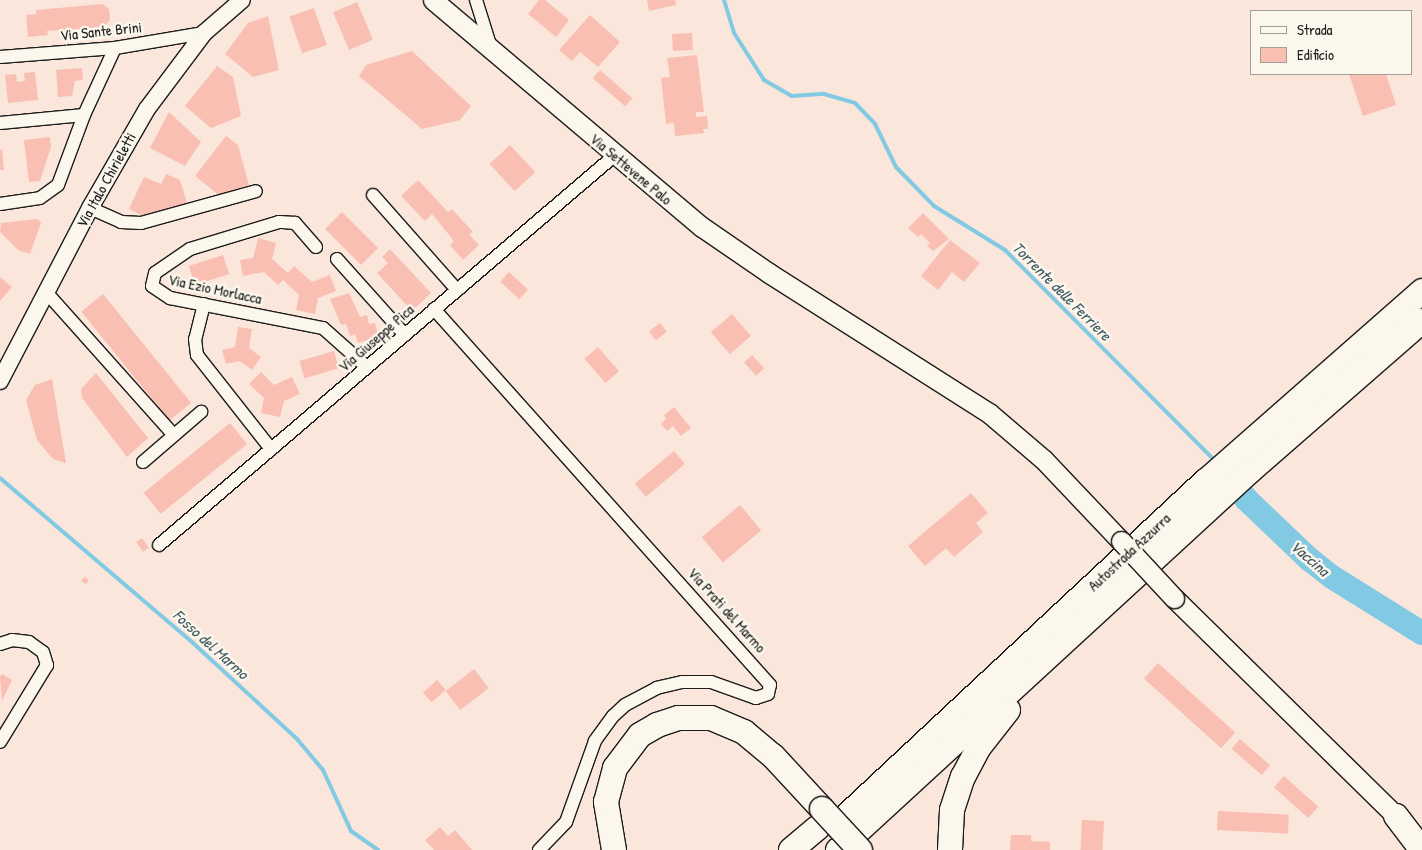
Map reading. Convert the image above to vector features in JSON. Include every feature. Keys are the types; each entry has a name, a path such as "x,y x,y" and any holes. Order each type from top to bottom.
{"highway":[{"name":"Autostrada Azzurra","path":"833,832 1000,663 1051,625 1214,489 1422,291"},
{"name":"Autostrada Azzurra","path":"1244,462 1422,321"},
{"name":"Autostrada Azzurra","path":"833,832 1125,587 1214,489"},
{"path":"950,850 949,831 954,802 967,768 985,739 1010,706 1090,630 1125,587"},
{"path":"614,850 606,802 615,768 626,751 644,732 678,718 711,718 744,732 773,756 833,832"},
{"path":"625,850 614,817 617,779 636,748 669,727 703,724 738,735 756,748 833,832"},
{"path":"1396,816 1422,850"},
{"path":"791,850 833,832"}],"main road":[{"name":"Via Settevene Palo","path":"433,0 614,156 714,236 989,413 1044,460 1174,598 1396,816"},
{"path":"1396,816 1422,840"}],"street":[{"name":"Via Italo Chirieletti","path":"0,381 4,363 46,292 90,208 147,109 204,33 242,0"},
{"path":"476,0 492,51"},
{"name":"Via Sante Brini","path":"0,57 115,48 204,33"},
{"path":"0,204 37,199 55,188 65,171 84,114 115,48"},
{"path":"0,123 84,114"},
{"name":"Via Giuseppe Pica","path":"159,545 614,156"},
{"path":"90,208 120,222 136,224 256,191"},
{"path":"373,195 457,290"},
{"name":"Via Ezio Morlacca","path":"316,247 299,226 283,221 190,249 153,276 152,286 160,294 323,328 367,367"},
{"path":"337,259 405,335"},
{"path":"46,292 174,435"},
{"path":"204,304 195,339 198,358 272,449"},
{"name":"Via Prati del Marmo","path":"434,310 770,685 768,694 756,698 711,682 682,682 657,688 625,705 609,720 593,744 566,822 540,850"},
{"path":"143,462 201,412"},
{"path":"0,644 12,640 28,642 46,656 47,665 0,742"}],"building":[{"path":"539,0 545,0 569,20 556,37 528,14"},
{"path":"647,0 675,0 676,5 649,11"},
{"path":"357,2 373,40 349,50 333,12"},
{"path":"103,4 109,9 110,20 103,28 47,31 48,35 28,37 26,15 36,14 36,10"},
{"path":"314,8 327,45 302,53 289,16"},
{"path":"590,15 620,42 598,67 580,52 572,61 559,50"},
{"path":"268,16 279,70 253,77 225,54 248,23"},
{"path":"692,33 693,50 673,51 672,34"},
{"path":"412,51 471,106 460,120 422,129 359,76 366,65"},
{"path":"697,55 704,112 696,112 696,117 707,116 708,129 703,129 704,133 675,136 674,123 666,124 661,78 670,77 667,58"},
{"path":"217,66 233,77 241,116 211,128 185,106"},
{"path":"82,68 83,80 75,81 72,96 58,97 56,70"},
{"path":"600,70 632,98 625,107 593,78"},
{"path":"35,72 38,100 8,103 5,75 16,74 17,82 25,81 24,73"},
{"path":"1349,75 1386,75 1396,105 1363,116"},
{"path":"169,112 201,142 185,166 150,148"},
{"path":"226,136 238,145 249,185 219,195 195,176"},
{"path":"50,137 51,147 40,181 29,182 24,140"},
{"path":"510,145 535,172 515,191 490,164"},
{"path":"2,149 4,170 0,170 0,150"},
{"path":"166,174 180,180 187,203 143,216 129,209 144,177 161,184"},
{"path":"418,180 448,212 452,209 473,232 469,234 479,245 463,260 450,245 454,241 432,214 425,221 401,196"},
{"path":"342,212 378,248 361,265 325,229"},
{"path":"923,213 949,239 933,251 927,246 930,243 921,234 918,237 908,228"},
{"path":"38,219 41,223 30,254 18,250 0,232 1,223"},
{"path":"258,238 276,243 272,259 288,273 294,266 312,282 330,275 336,291 318,298 315,314 296,310 299,295 283,280 278,285 264,272 243,276 240,260 253,258"},
{"path":"950,240 980,263 964,282 952,272 938,290 921,276"},
{"path":"390,249 431,293 412,311 377,273 388,263 382,257"},
{"path":"223,255 229,274 195,285 189,266"},
{"path":"509,272 528,290 519,299 500,282"},
{"path":"0,277 12,287 0,301"},
{"path":"349,293 360,317 367,315 369,324 375,323 379,337 358,343 355,334 350,336 346,324 341,325 330,299"},
{"path":"103,294 191,403 169,420 81,312"},
{"path":"732,314 751,336 730,354 711,332"},
{"path":"660,323 667,332 656,340 649,332"},
{"path":"238,327 252,329 249,348 261,357 252,370 240,361 226,364 222,350 235,347"},
{"path":"598,347 619,371 605,383 584,359"},
{"path":"334,351 339,368 304,378 299,361"},
{"path":"752,355 764,368 756,376 744,363"},
{"path":"261,372 274,385 292,377 300,394 284,401 280,417 261,413 264,398 249,384"},
{"path":"96,373 148,438 127,457 82,398 81,389"},
{"path":"52,379 66,463 53,459 37,440 26,400 35,385"},
{"path":"674,407 691,428 681,436 673,426 667,431 661,424 666,419 664,415"},
{"path":"230,423 247,444 161,514 144,493"},
{"path":"674,451 685,464 646,497 635,484"},
{"path":"971,493 988,513 976,523 983,532 954,557 946,548 925,566 908,546"},
{"path":"740,505 761,530 723,562 702,537"},
{"path":"142,538 149,548 143,552 136,542"},
{"path":"84,577 89,580 86,584 81,581"},
{"path":"1158,663 1235,733 1221,748 1144,679"},
{"path":"474,669 489,688 460,710 446,691"},
{"path":"2,674 12,680 2,701 0,677"},
{"path":"437,680 446,690 432,702 423,693"},
{"path":"1240,739 1270,765 1262,775 1231,749"},
{"path":"1284,776 1318,807 1308,818 1274,787"},
{"path":"1218,811 1289,815 1288,834 1217,830"},
{"path":"1082,820 1104,821 1102,850 1080,850"},
{"path":"440,827 448,836 455,830 472,850 434,850 425,840"},
{"path":"1011,835 1031,835 1031,841 1050,842 1050,850 1010,850"}],"waterway":[{"name":"Torrente delle Ferriere","path":"724,0 734,33 764,80 792,96 824,94 855,103 875,124 896,167 934,206 1005,250 1216,462"},
{"name":"Vaccina","path":"1222,469 1246,499 1309,559 1332,577 1422,633"},
{"name":"Fosso del Marmo","path":"0,478 193,643 297,739 323,770 351,831 378,850"}]}
